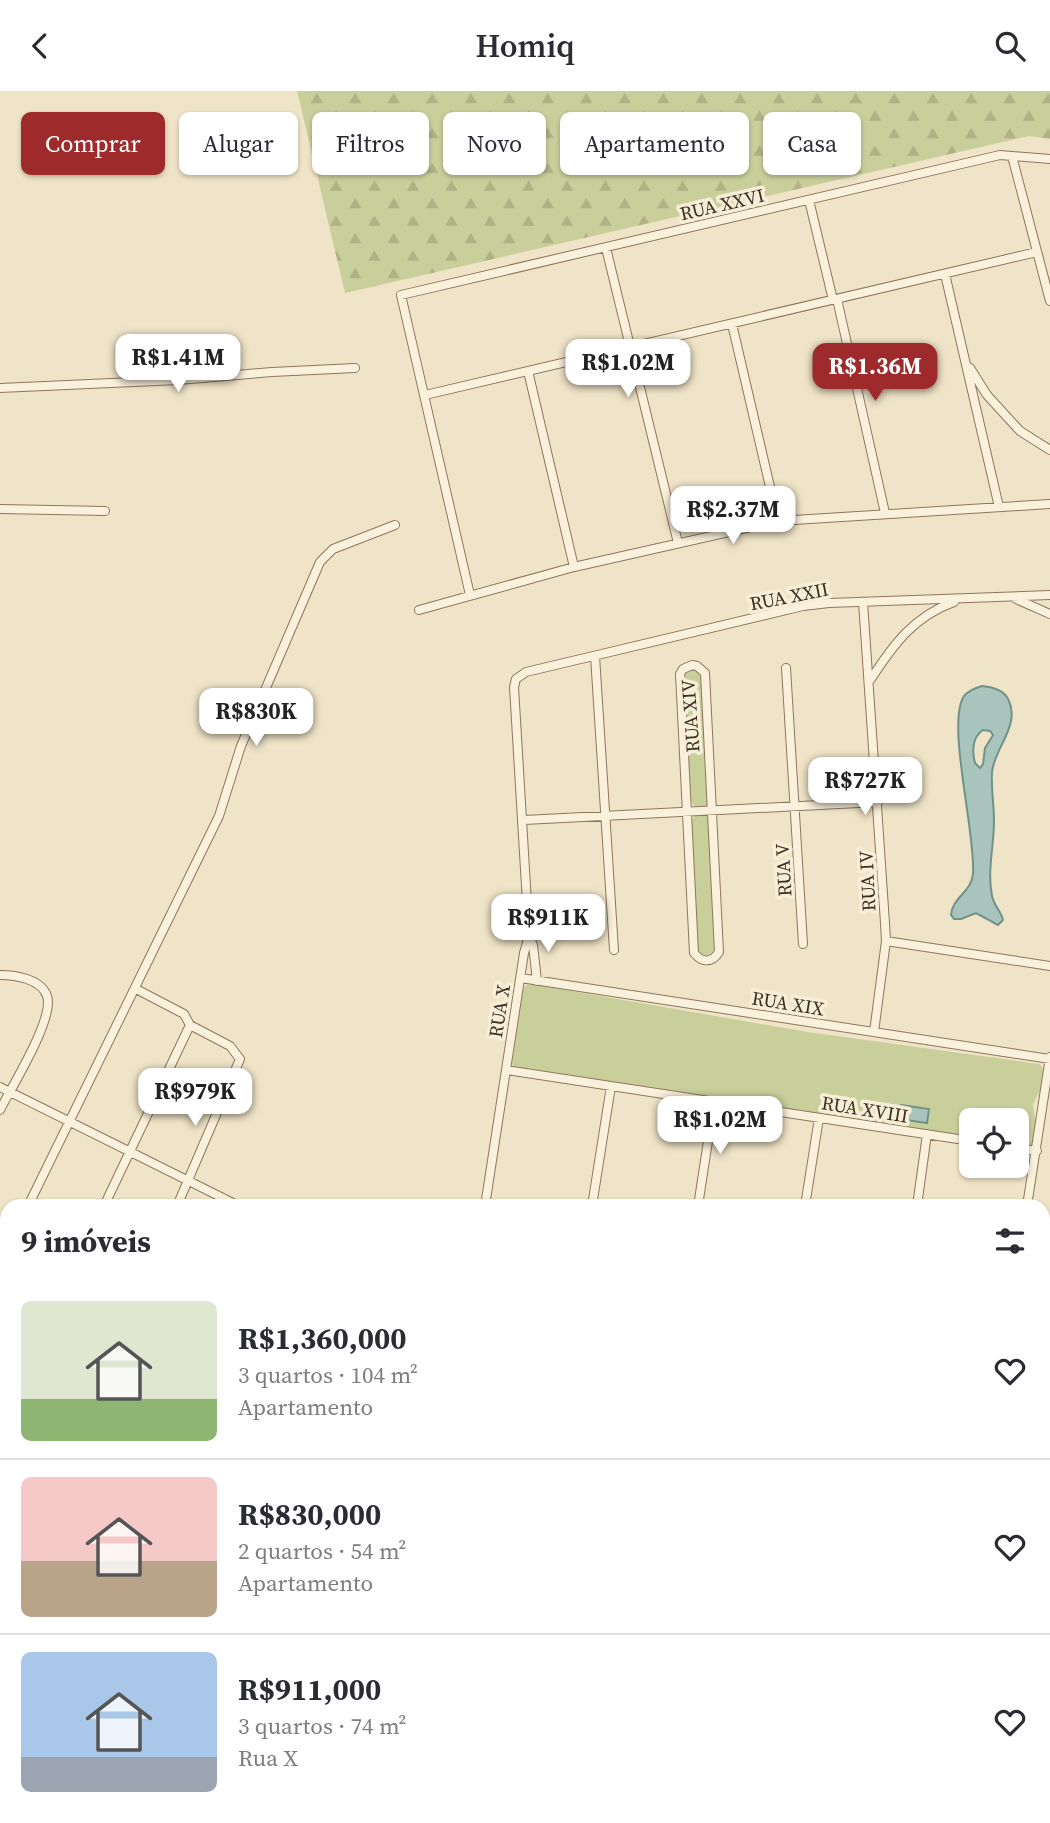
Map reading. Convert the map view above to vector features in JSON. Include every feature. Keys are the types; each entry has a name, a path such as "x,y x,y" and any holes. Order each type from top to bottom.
{"street":[{"name":"RUA XXVI","path":"425,395 401,295 1000,155 1050,159"},
{"path":"1012,156 1050,301"},
{"path":"809,200 884,513"},
{"path":"606,247 678,543"},
{"path":"470,595 425,395 1037,253"},
{"path":"945,274 999,507"},
{"path":"732,324 778,521"},
{"path":"966,362 987,395 1020,431 1050,450"},
{"path":"0,388 355,368"},
{"path":"528,371 574,567"},
{"path":"419,610 574,567 778,521 1050,504"},
{"path":"0,509 105,511"},
{"path":"32,1199 219,816 241,746 320,562 333,549 395,525"},
{"name":"RUA XXII","path":"540,669 803,606 863,601 1050,595"},
{"path":"1010,597 1030,603 1050,614"},
{"path":"870,680 902,634 921,618 963,598"},
{"name":"RUA IV","path":"863,601 886,941 874,1032"},
{"path":"595,656 614,950"},
{"name":"RUA XIV","path":"692,665 705,673 712,809 719,952 712,960 707,961 694,953 687,810 680,674 683,669 692,665"},
{"name":"RUA V","path":"786,668 803,944"},
{"name":"RUA X","path":"486,1199 520,978 529,936 514,683 520,675 540,669"},
{"path":"524,820 878,802"},
{"path":"529,936 533,945 537,981"},
{"path":"886,941 1050,966"},
{"path":"0,975 20,977 37,984 44,990 48,1001 46,1017 0,1110"},
{"name":"RUA XIX","path":"520,978 1050,1058"},
{"path":"107,1199 189,1028 184,1014 136,989"},
{"path":"180,1199 239,1062 238,1054 230,1046 189,1028"},
{"path":"1028,1199 1045,1121 1050,1058"},
{"name":"RUA XVIII","path":"506,1070 959,1139"},
{"path":"593,1199 611,1086"},
{"path":"0,1087 225,1199"},
{"path":"699,1199 714,1102"},
{"path":"806,1199 819,1118"},
{"path":"918,1199 927,1134"},
{"path":"1029,1150 1037,1151"}],"green space":[{"path":"297,91 1050,91 1050,139 1029,136 861,175 861,112 763,112 763,175 859,175 345,293 317,175 429,175 429,112 312,112 312,154"},
{"path":"691,669 702,675 710,803 707,806 694,806 691,801 683,676"},
{"path":"696,815 708,815 716,949 707,956 697,950 691,821"},
{"path":"526,985 808,1032 1040,1064 1044,1074 1033,1105 1036,1122 1033,1145 1029,1147 1029,1108 959,1108 959,1136 515,1069 512,1064"}],"water":[{"path":"982,686 1002,692 1012,710 1009,728 992,772 994,821 990,877 993,900 1003,920 998,925 976,913 961,919 954,919 951,915 973,874 960,754 959,710 964,696","holes":["983,730 990,731 993,735 985,748 980,768 974,759 975,741"]},
{"path":"901,1105 929,1109 927,1123 899,1119"}]}
